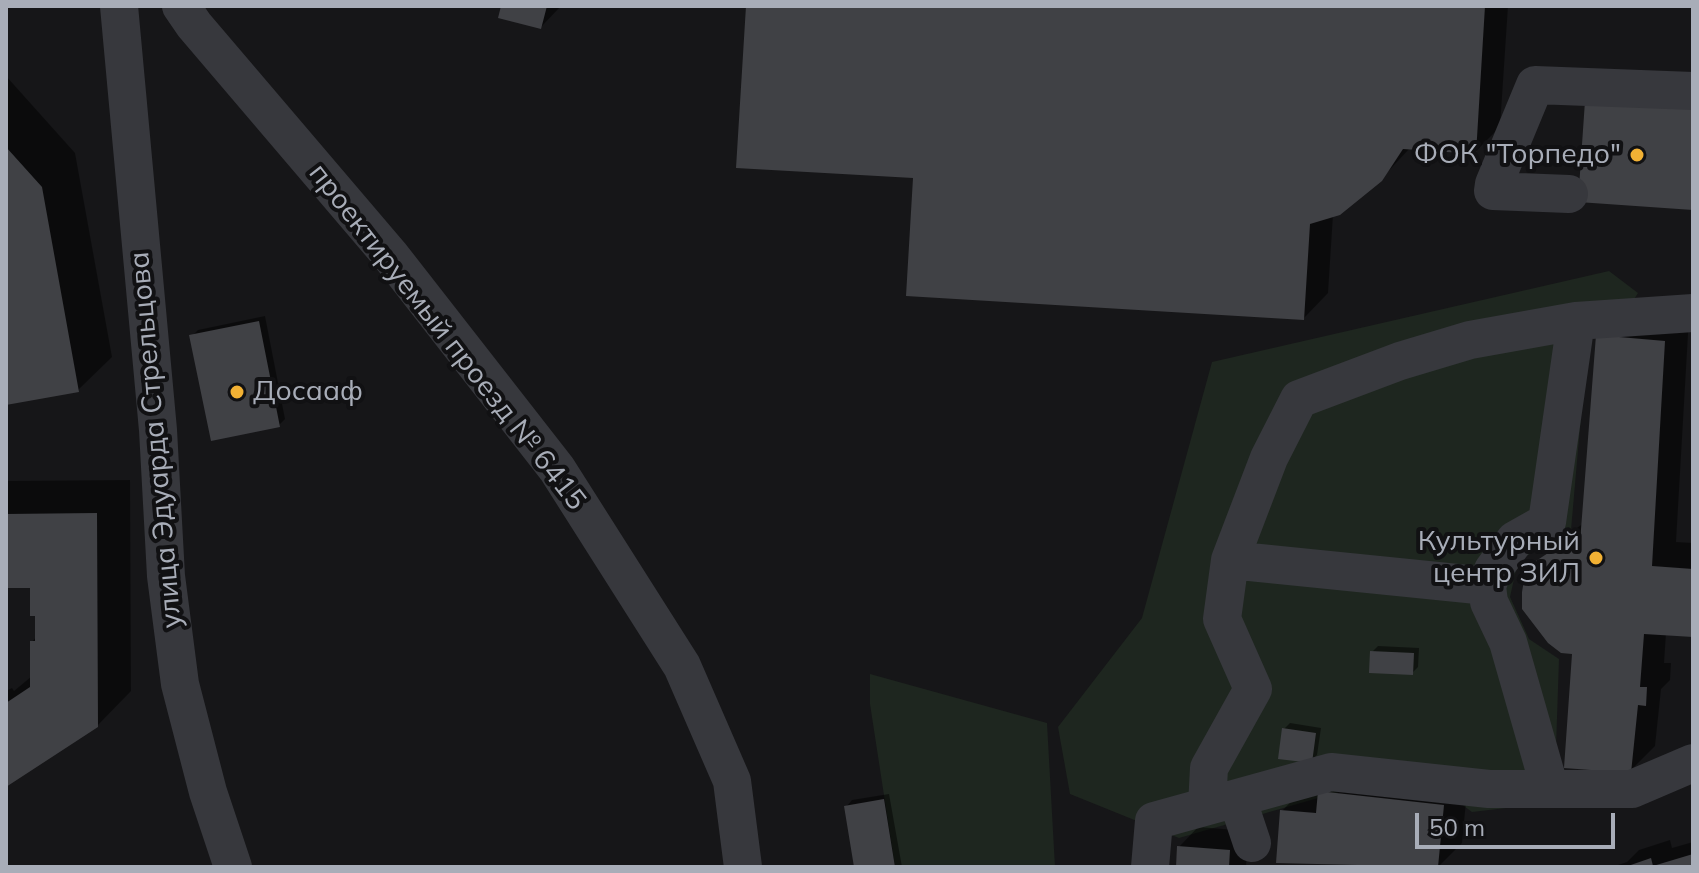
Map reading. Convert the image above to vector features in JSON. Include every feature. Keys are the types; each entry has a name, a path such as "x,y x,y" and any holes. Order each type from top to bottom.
{"street":[{"name":"улица Эдуарда Стрельцова","path":"119,6 129,142 158,430 166,576 180,684 208,792 233,867"},
{"name":"проектируемый проезд № 6415","path":"181,6 390,255 557,469 682,666 732,781 743,867"},
{"path":"1569,194 1493,191 1535,85 1693,91"},
{"path":"1252,843 1222,802 1209,768 1253,689 1222,619 1230,560 1269,458 1299,399 1400,361 1470,340 1576,321 1693,313"},
{"path":"1550,789 1508,642 1489,602 1487,586 1493,570 1515,540 1547,522 1576,321"},
{"path":"1230,560 1487,586"},
{"path":"1150,867 1154,821 1331,772 1489,789 1632,789 1693,763"}],"shaded area":[{"path":"1609,271 1638,293 1626,312 1588,336 1571,530 1518,561 1510,597 1529,639 1559,659 1556,748 1532,805 1472,812 1457,801 1346,790 1179,838 1070,794 1058,727 1142,618 1212,362"},
{"path":"870,674 1047,723 1055,867 895,867 870,704"}],"building":[{"path":"501,6 547,6 541,29 498,18"},
{"path":"746,6 1485,6 1476,154 1403,149 1382,181 1340,215 1310,224 1304,320 906,296 913,178 736,168"},
{"name":"ФОК \"Торпедо\"","path":"1585,101 1693,108 1693,210 1578,202"},
{"path":"6,147 42,187 79,392 6,405"},
{"name":"Досааф","path":"259,321 280,427 211,441 189,335"},
{"name":"Культурный центр ЗИЛ","path":"1596,335 1665,341 1652,566 1693,569 1693,637 1644,634 1640,687 1647,687 1646,706 1638,705 1631,773 1564,768 1572,654 1561,653 1548,643 1522,609 1525,574 1533,563 1560,545 1580,542"},
{"path":"97,513 98,727 6,787 6,703 30,687 30,641 35,641 35,616 30,616 30,588 6,588 6,514"},
{"path":"1370,651 1414,653 1413,675 1369,673"},
{"path":"1282,728 1316,733 1312,763 1278,759"},
{"path":"1318,791 1444,805 1438,867 1276,863 1280,810 1316,813"},
{"path":"884,799 895,867 854,867 844,806"},
{"path":"1177,846 1230,850 1229,867 1176,867"},
{"path":"1693,854 1693,867 1625,867 1651,858 1653,866"}],"place":[{"name":"ФОК \"Торпедо\"","path":"1637,155"},
{"name":"Досааф","path":"237,392"},
{"name":"Культурный центр ЗИЛ","path":"1596,558"}]}
